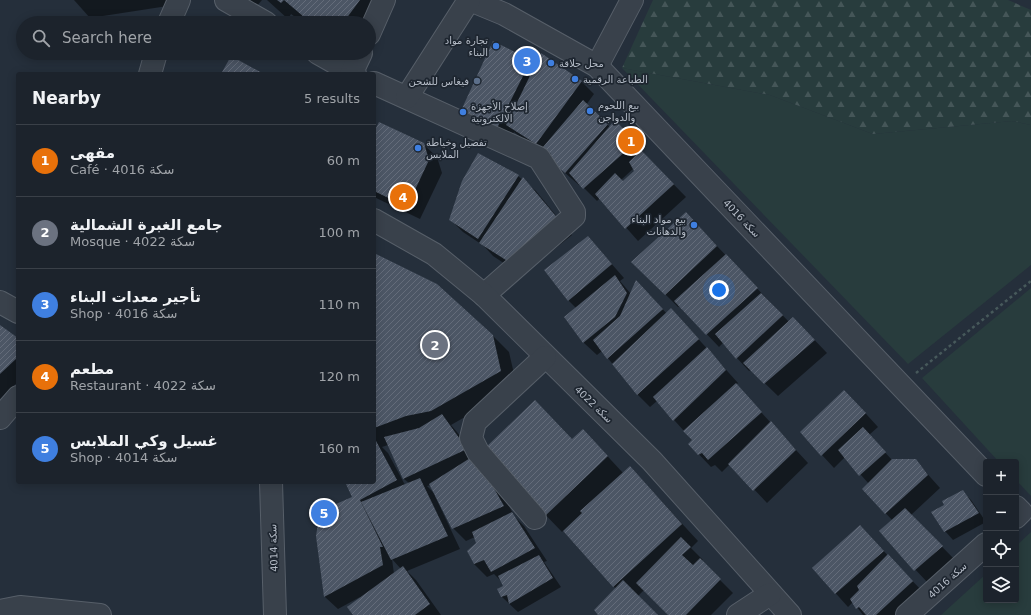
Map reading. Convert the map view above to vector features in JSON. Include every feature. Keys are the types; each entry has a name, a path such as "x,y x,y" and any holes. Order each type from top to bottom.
{"street":[{"path":"172,16 178,0"},
{"path":"226,0 254,16"},
{"path":"376,18 384,0"},
{"path":"407,98 469,0"},
{"name":"سكة 4016","path":"469,0 504,14 597,66 983,472"},
{"path":"597,66 632,0"},
{"path":"151,72 154,60"},
{"path":"330,60 350,72"},
{"path":"354,72 358,60"},
{"path":"376,83 539,158 574,212 574,216 484,295"},
{"name":"سكة 4022","path":"376,221 434,254 484,295 545,357 652,461 790,615"},
{"path":"0,302 16,311"},
{"path":"535,518 478,452 471,438 475,422 545,357"},
{"path":"0,418 16,399"},
{"name":"سكة 4014","path":"271,484 275,615"},
{"name":"سكة 4016","path":"907,615 983,547"},
{"path":"738,615 770,594"},
{"path":"0,610 20,607 100,615"}],"path":[{"path":"901,384 1031,281"}],"green space":[{"path":"653,0 1008,0 1031,10 1031,125 1012,121 873,134 770,95 622,68"},
{"path":"622,68 770,95 873,134 1012,121 1031,125 1031,265 908,364"},
{"path":"1031,288 1031,496 1019,483 1019,459 996,459 922,378"},
{"path":"1031,532 1031,615 941,615 983,577 983,603 1019,603 1019,543"}],"building":[{"path":"277,0 284,0 281,3"},
{"path":"284,0 360,0 348,16 303,16"},
{"path":"493,41 531,60 495,132 459,115"},
{"path":"541,53 582,81 536,144 506,125"},
{"path":"229,60 238,60 260,72 222,72"},
{"path":"583,100 608,124 565,173 548,159 551,154 543,147"},
{"path":"615,120 636,142 583,189 569,173"},
{"path":"379,122 424,143 429,160 407,207 376,192 376,128"},
{"path":"641,150 674,184 625,229 595,194 615,173 623,181 634,171 629,162"},
{"path":"478,153 519,175 478,239 449,220 462,181"},
{"path":"523,177 560,221 509,262 479,243"},
{"path":"686,212 717,246 665,295 631,262"},
{"path":"588,236 612,264 568,301 544,270"},
{"path":"376,254 437,284 493,335 501,371 431,411 406,416 376,427"},
{"path":"726,254 758,288 706,335 674,301"},
{"path":"615,275 627,293 615,317 583,343 564,317"},
{"path":"636,280 663,309 607,359 593,340 620,316"},
{"path":"761,293 783,315 736,359 715,334"},
{"path":"671,308 699,339 637,395 612,364"},
{"path":"793,317 815,340 764,384 743,363"},
{"path":"0,325 16,337 16,359 0,374"},
{"path":"707,347 726,370 673,421 653,397"},
{"path":"736,383 762,412 708,460 702,453 698,455 688,444 692,440 683,431"},
{"path":"844,390 866,413 821,456 800,432"},
{"path":"535,400 572,439 583,429 608,456 545,516 482,451"},
{"path":"442,414 467,449 403,479 384,437 419,428"},
{"path":"771,421 796,450 753,491 728,464"},
{"path":"863,427 886,452 859,476 838,450"},
{"path":"376,441 397,480 360,500 383,547 380,547 383,565 324,597 316,536 320,511 352,497 346,484 376,484"},
{"path":"475,455 504,506 452,529 429,484"},
{"path":"892,459 916,459 928,475 885,514 862,489"},
{"path":"630,466 682,524 613,587 563,531 582,513 580,511"},
{"path":"420,478 448,536 391,560 361,502"},
{"path":"963,490 979,513 944,532 931,512 944,505 942,501"},
{"path":"905,508 943,546 914,571 879,531"},
{"path":"512,512 535,548 491,572 484,560 474,564 467,551 476,543 472,532"},
{"path":"860,525 884,551 835,594 812,568"},
{"path":"681,537 691,547 682,555 693,565 700,558 721,579 686,615 668,615 636,583"},
{"path":"888,554 913,581 876,615 866,615 859,607 856,609 850,599 859,590 857,586"},
{"path":"539,555 553,578 509,604 507,595 501,597 497,589 503,586 498,576"},
{"path":"403,566 430,604 415,615 353,615 347,607"},
{"path":"623,580 658,615 598,615 594,610"}],"place":[{"name":"تجارة مواد البناء","path":"496,46"},
{"name":"تأجير معدات البناء","path":"527,61"},
{"name":"محل حلاقة","path":"551,63"},
{"name":"الطباعة الرقمية","path":"575,79"},
{"name":"فيغاس للشحن","path":"477,81"},
{"name":"بيع اللحوم والدواجن","path":"590,111"},
{"name":"إصلاح الأجهزة الالكترونية","path":"463,112"},
{"name":"مقهى","path":"631,141"},
{"name":"تفصيل وخياطة الملابس","path":"418,148"},
{"name":"مطعم","path":"403,197"},
{"name":"بيع مواد البناء والدهانات","path":"694,225"},
{"name":"جامع الغبرة الشمالية","path":"435,345"},
{"name":"غسيل وكي الملابس","path":"324,513"}]}
